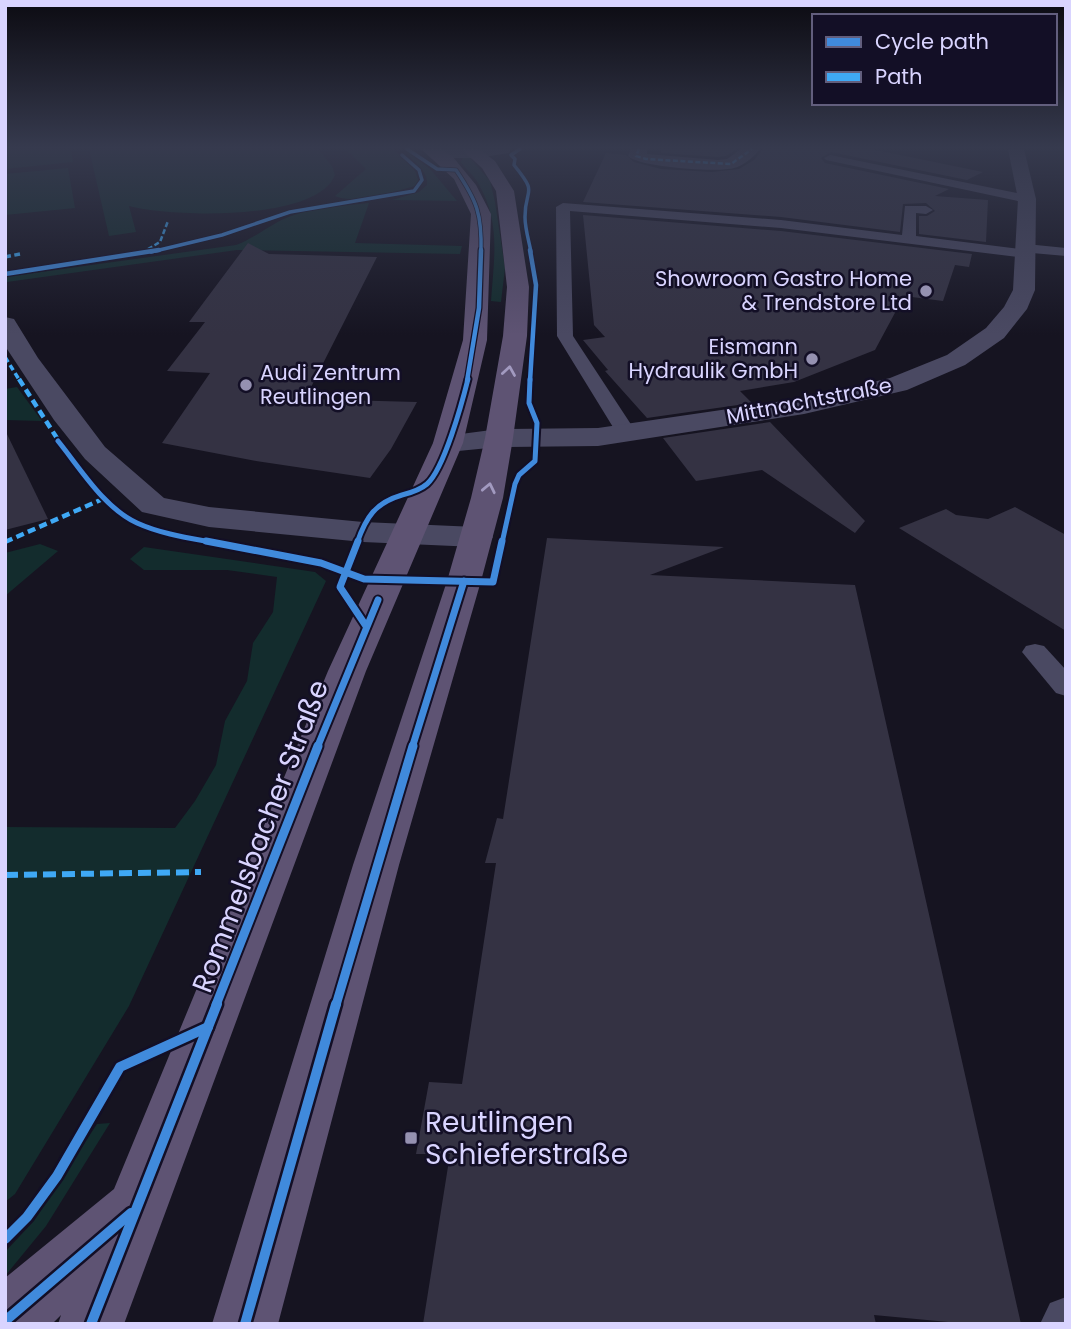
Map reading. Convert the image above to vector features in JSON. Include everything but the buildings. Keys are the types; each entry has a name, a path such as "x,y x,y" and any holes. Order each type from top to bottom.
{"main road":[{"name":"Rommelsbacher Straße","path":"91,1324 347,671 428,484 449,443 475,340 480,211"},
{"path":"245,1324 376,865 476,537 499,438 515,335 519,287 508,211"},
{"path":"5,1321 134,1211"}],"street":[{"name":"Mittnachtstraße","path":"449,443 499,438 571,439 626,432 804,406 898,384 956,360 995,333 1015,309 1024,290 1027,211"},
{"path":"5,324 26,360 95,453 153,505 209,517 476,537"}],"lane":[{"path":"563,211 565,336 626,432"},
{"path":"615,211 781,224 909,241 1066,252"},
{"path":"909,241 910,211"},
{"path":"1035,652 1066,687"},
{"path":"1063,1324 1066,1319"}],"green space":[{"path":"5,211 45,211 5,215"},
{"path":"103,211 130,211 136,232 109,236"},
{"path":"163,211 249,211 207,213"},
{"path":"366,211 355,243 462,246 460,254 237,250 7,282 5,277 236,245 303,212"},
{"path":"496,211 505,268 501,302 491,301 494,240 490,212"},
{"path":"17,387 42,421 5,420 5,389"},
{"path":"40,544 58,551 5,596 5,553"},
{"path":"144,547 315,572 326,581 129,1006 15,1194 5,1202 5,827 175,828 216,765 225,721 247,681 253,643 273,612 277,577 227,570 144,570 130,559"},
{"path":"110,1123 46,1226 5,1276 5,1252 34,1221 97,1124"}],"marked path":[{"path":"148,249 160,242 168,221"},
{"path":"5,257 20,254"},
{"path":"5,357 62,446"},
{"path":"5,542 105,498"},
{"path":"5,875 201,872"}],"cycle path":[{"path":"5,274 143,254 222,235 296,211"},
{"path":"366,626 340,587 364,525 374,508 385,500 414,491 429,482 452,432 470,371 475,340 481,276 480,211"},
{"path":"58,441 105,498 135,522 178,536 321,563 364,579 493,582 515,484 519,475 535,461 537,423 529,403 536,285 526,211"},
{"path":"245,1324 376,865 464,581"},
{"path":"91,1324 347,671 378,600"},
{"path":"5,1239 27,1217 57,1176 120,1067 208,1027"},
{"path":"5,1321 131,1213"}],"place":[{"name":"Showroom Gastro Home & Trendstore Ltd","path":"926,291"},
{"name":"Eismann Hydraulik GmbH","path":"812,359"},
{"name":"Audi Zentrum Reutlingen","path":"246,385"},
{"name":"Reutlingen Schieferstraße","path":"411,1138"}]}
